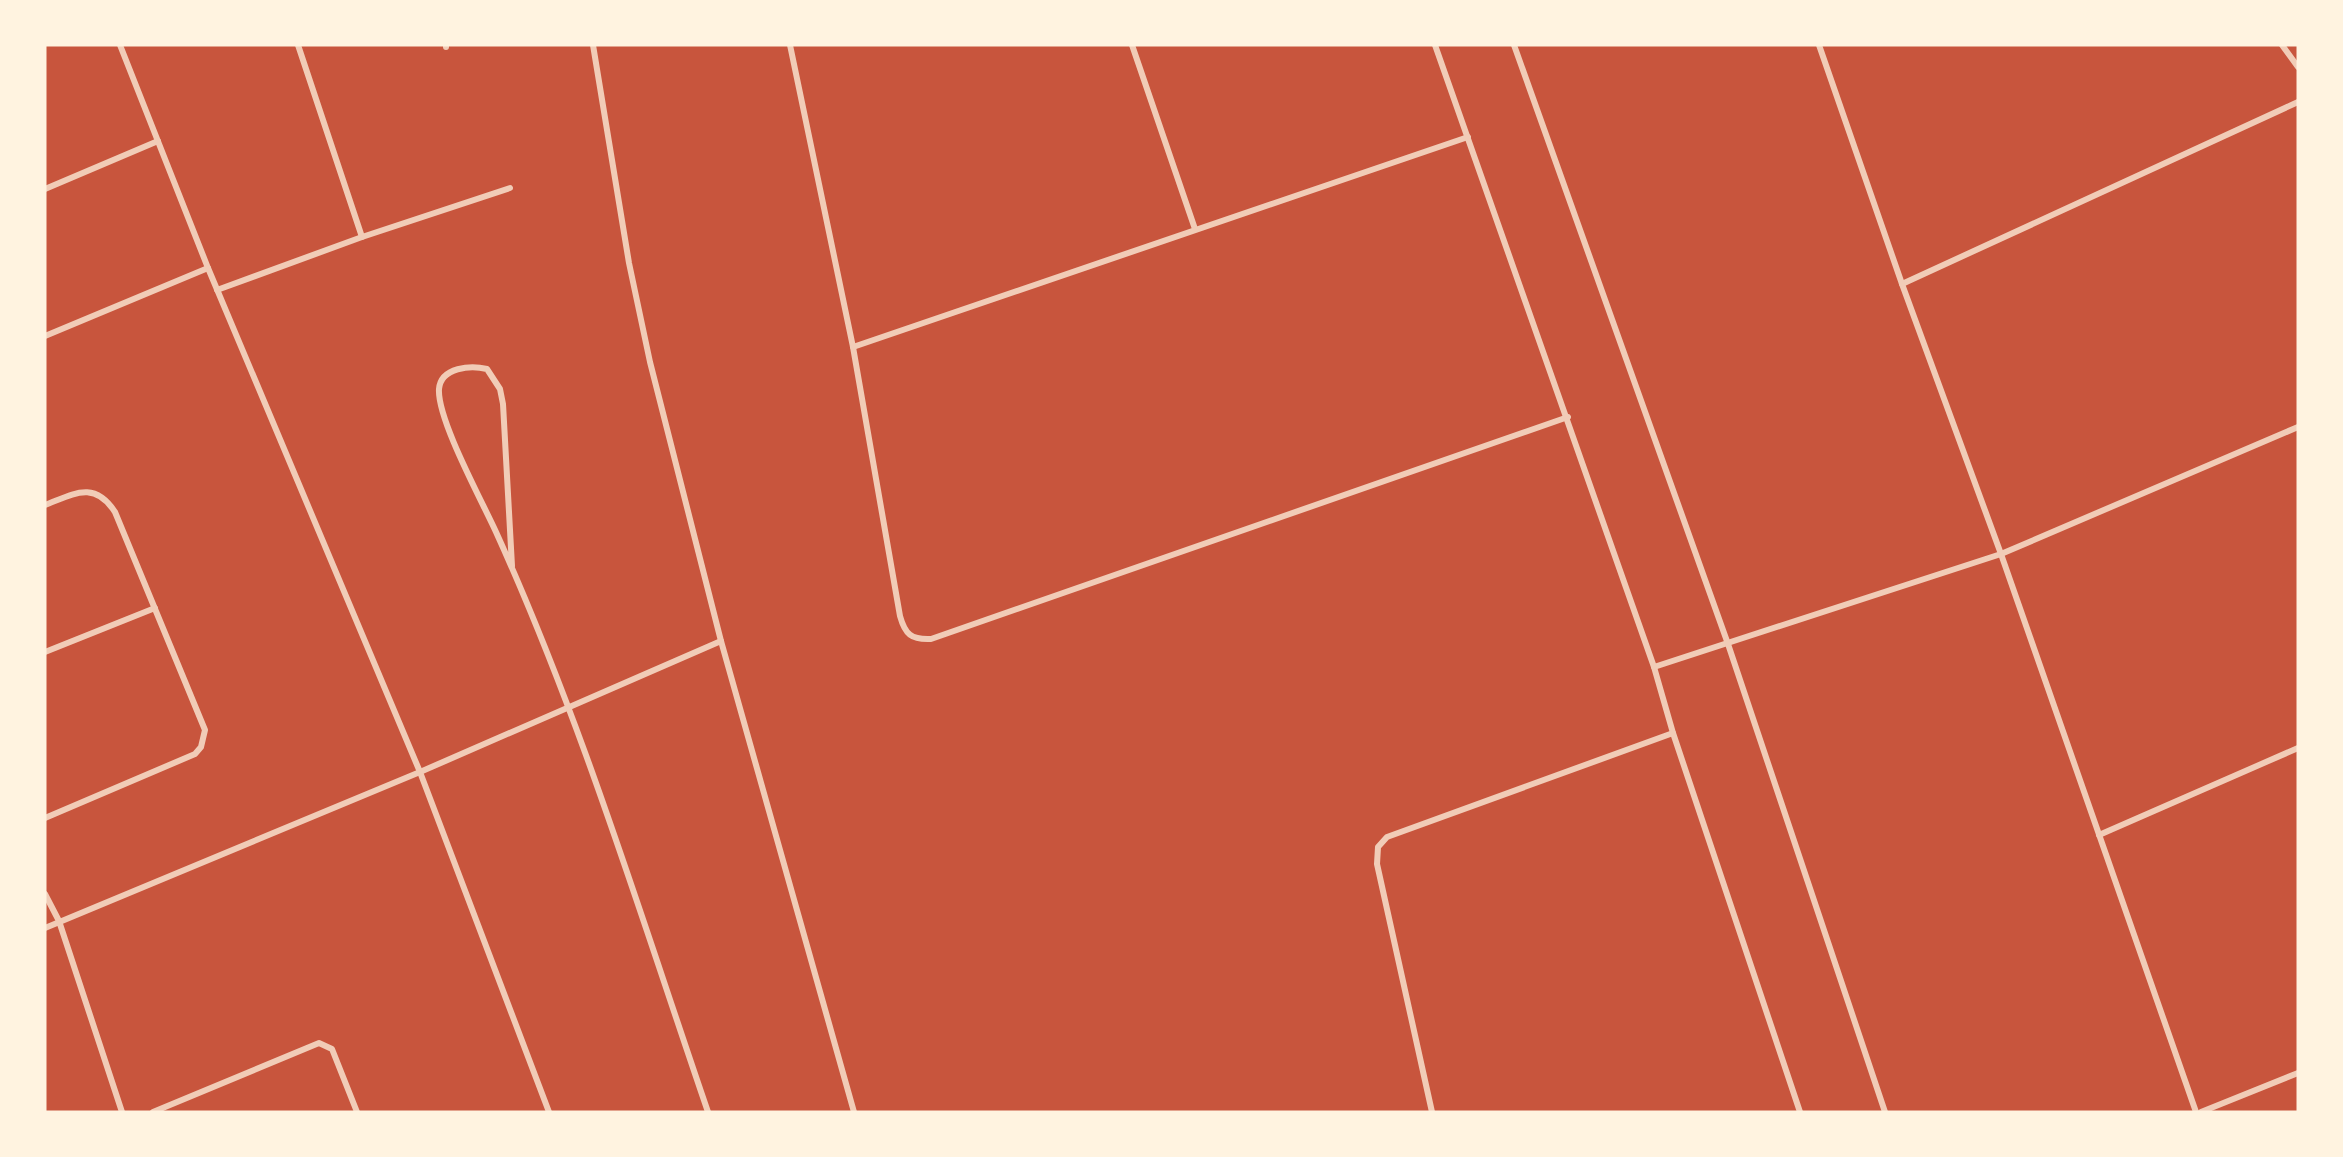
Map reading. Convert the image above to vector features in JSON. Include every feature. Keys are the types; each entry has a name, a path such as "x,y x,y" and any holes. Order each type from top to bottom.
{"street":[{"path":"120,45 217,290 420,772 549,1112"},
{"path":"298,45 362,237"},
{"path":"593,45 629,263 650,362 722,641 854,1112"},
{"path":"790,45 853,347 900,616 905,633 912,638 931,639 1568,417"},
{"path":"1132,45 1195,229"},
{"path":"1435,45 1568,417 1654,667 1673,733 1800,1112"},
{"path":"1514,45 1728,644 1885,1112"},
{"path":"1819,45 1902,284 2001,554 2199,1112 2298,1073"},
{"path":"2282,45 2298,67"},
{"path":"1902,284 2298,102"},
{"path":"853,347 1468,137"},
{"path":"45,189 158,141"},
{"path":"217,290 362,237 510,188"},
{"path":"45,336 208,268"},
{"path":"512,566 505,422 500,389 487,369 476,366 459,369 446,376 440,385 439,396 447,423 512,566 570,707 708,1112"},
{"path":"1654,667 2001,554 2298,427"},
{"path":"45,505 83,491 96,494 108,501 115,512 203,721 205,738 195,754 45,818"},
{"path":"45,652 155,608"},
{"path":"45,928 420,772 722,641"},
{"path":"1431,1112 1377,864 1378,847 1387,837 1673,733"},
{"path":"2099,835 2298,748"},
{"path":"45,894 59,921 122,1112"},
{"path":"153,1112 319,1043 332,1049 357,1112"}]}
